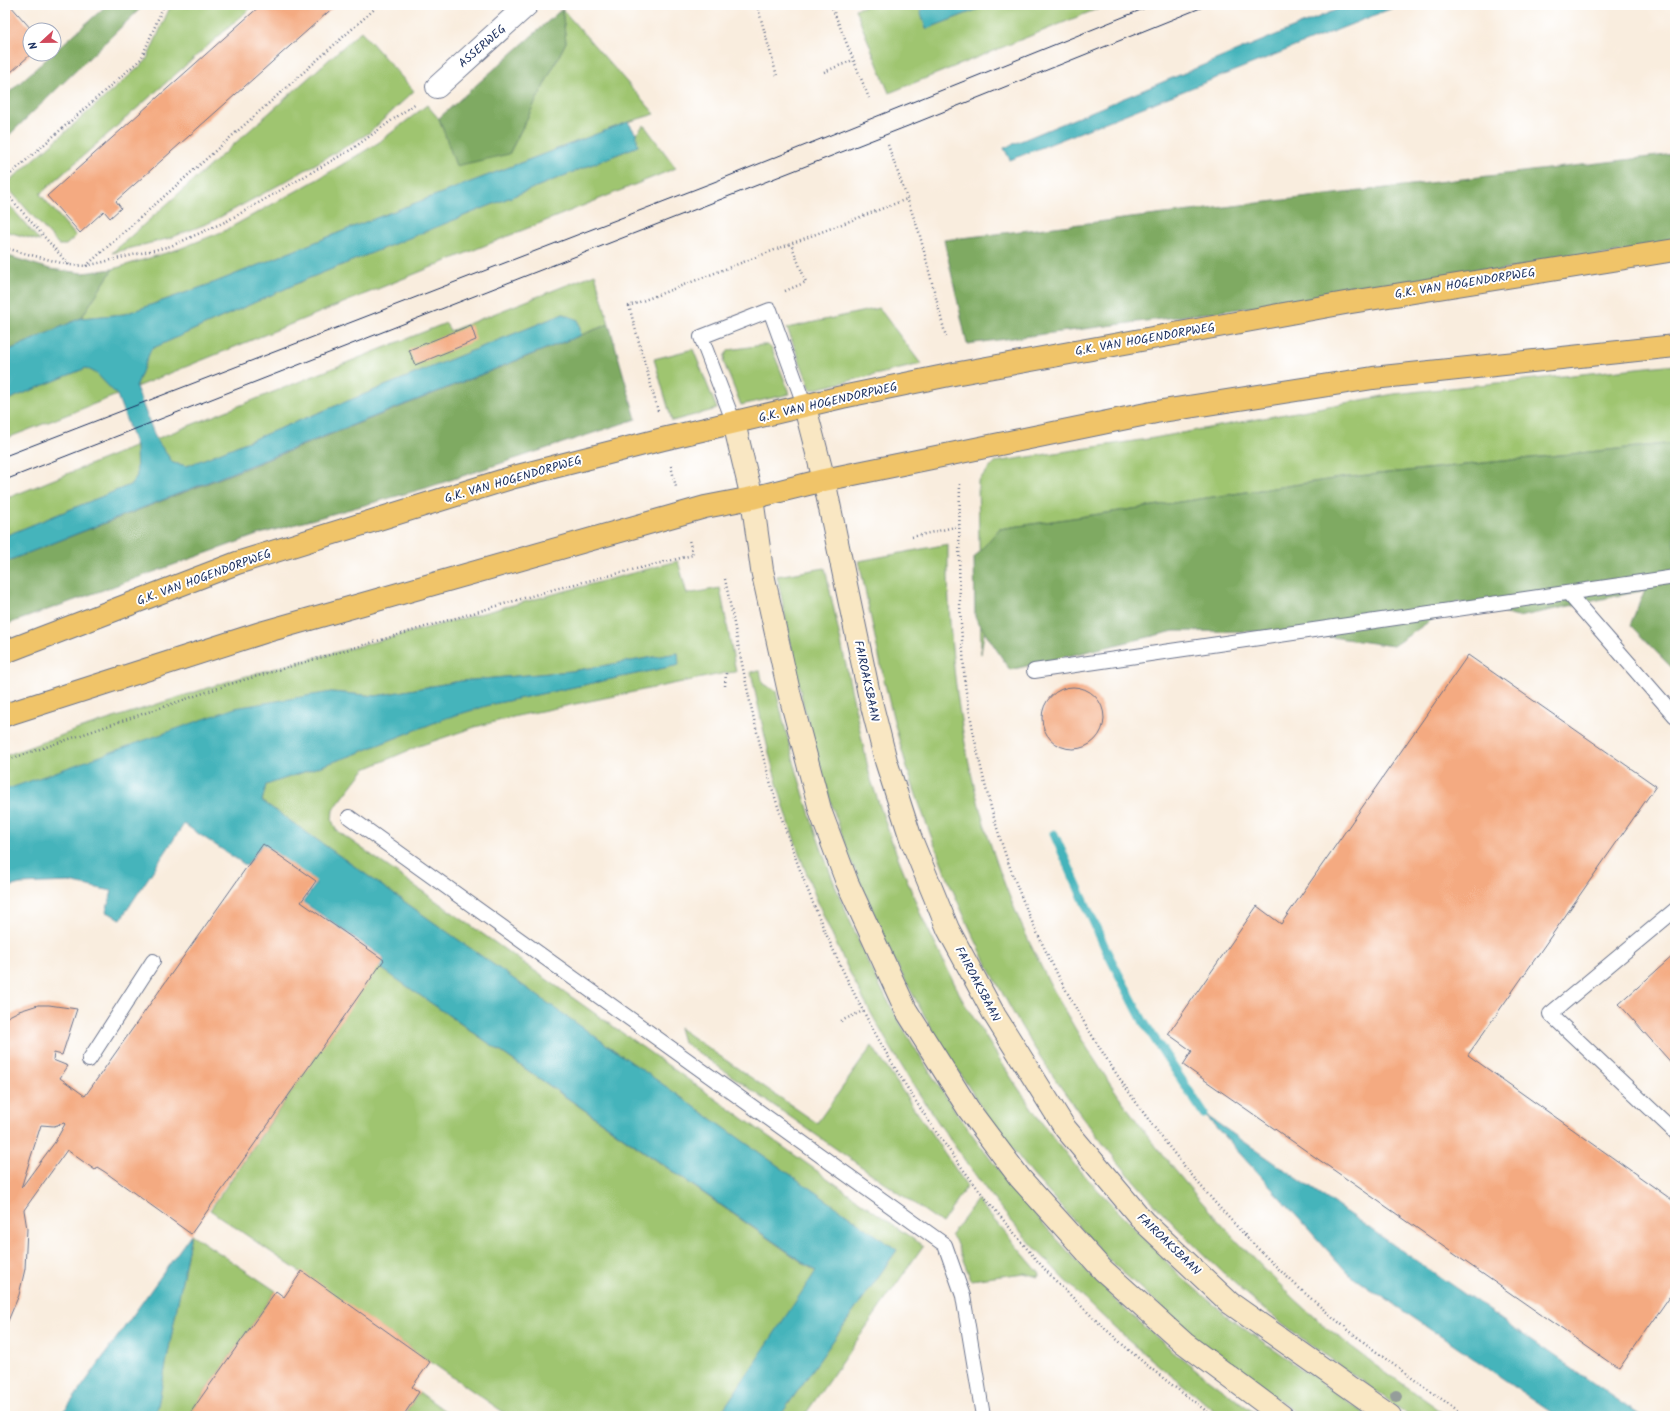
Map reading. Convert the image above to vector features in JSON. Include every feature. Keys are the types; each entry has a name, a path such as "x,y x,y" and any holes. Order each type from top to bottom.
{"main road":[{"name":"G.K. VAN HOGENDORPWEG","path":"5,652 236,563 514,477 663,439 805,407 842,397 954,374 1329,306 1675,250"},
{"path":"5,714 264,632 705,507 752,498 824,480 1156,412 1373,378 1675,346"},
{"name":"FAIROAKSBAAN","path":"805,407 824,480 869,694 886,761 912,839 948,929 995,1016 1065,1128 1144,1222 1230,1303 1390,1416"},
{"path":"734,423 752,498 762,570 789,692 821,813 846,882 906,1010 969,1110 1020,1178 1103,1270 1184,1343 1282,1416"}],"street":[{"name":"ASSERWEG","path":"437,87 527,5"}],"lane":[{"path":"734,423 701,337 770,310 805,407"},
{"path":"1034,672 1675,577"},
{"path":"1568,593 1675,716"},
{"path":"349,817 945,1245 962,1296 983,1416"},
{"path":"1675,910 1550,1014 1675,1132"},
{"path":"89,1060 153,961"}],"path":[{"path":"5,179 141,59 164,5"},
{"path":"86,266 379,5"},
{"path":"757,5 777,76"},
{"path":"832,5 869,98"},
{"path":"824,72 853,60"},
{"path":"5,248 69,265 86,266 172,246 227,221 352,149 437,87"},
{"path":"888,145 919,232 946,337"},
{"path":"5,192 69,265"},
{"path":"5,761 227,685 555,589 693,555 663,439 662,424 629,306 907,198"},
{"path":"783,292 806,282 791,244"},
{"path":"960,484 959,610 966,695 985,782 1000,837 1019,891 1055,970 1102,1052 1157,1133 1248,1238 1304,1293 1359,1339 1466,1416"},
{"path":"912,537 959,526"},
{"path":"725,686 726,673"},
{"path":"841,1022 863,1011"}],"green space":[{"path":"107,5 144,5 5,139 5,96 43,62 62,62 62,45"},
{"path":"171,5 254,5 40,194 76,236 66,245 59,245 5,185 146,61"},
{"path":"871,5 915,5 920,10 926,29 989,5 1107,5 889,93 855,9"},
{"path":"562,9 655,114 628,122 363,223 216,282 125,314 81,318 113,269 179,249 224,231 318,179 378,143 427,105 439,119 446,137 509,154 566,42"},
{"path":"562,9 566,42 509,154 456,166 439,118"},
{"path":"361,31 414,91 369,133 211,222 170,238 112,253"},
{"path":"644,125 676,168 136,387 151,349 307,279 638,146 636,134"},
{"path":"1675,154 1675,244 1277,304 967,344 944,240"},
{"path":"5,200 40,241 5,231"},
{"path":"5,255 50,269 83,273 113,269 81,318 5,352"},
{"path":"595,274 609,324 581,335 578,320 563,314 187,466 173,463 156,439 446,323 450,331"},
{"path":"879,308 921,364 811,390 787,328"},
{"path":"609,324 636,419 426,488 260,534 5,625 5,562"},
{"path":"768,345 772,349 790,394 741,405 724,363 725,355 729,350"},
{"path":"693,349 717,409 672,421 654,359"},
{"path":"1675,364 1675,443 1340,478 999,529 981,654 978,481 995,462 1154,438 1394,394"},
{"path":"86,368 96,373 117,395 5,439 5,401"},
{"path":"1675,443 1675,671 1630,625 1645,590 1518,617 1458,602 1393,646 1297,632 1174,631 1010,670 975,617 974,558 999,529 1340,478"},
{"path":"136,446 137,476 130,485 5,536 5,499"},
{"path":"948,544 949,611 955,678 965,744 972,777 980,809 999,870 1023,929 1051,986 1083,1042 1118,1095 1156,1147 1239,1243 1285,1290 1321,1323 1361,1354 1445,1414 1443,1416 1418,1417 1401,1410 1304,1340 1263,1308 1224,1273 1185,1236 1113,1155 1079,1113 1021,1026 989,968 960,908 923,815 903,756 889,701 859,561"},
{"path":"678,561 687,594 720,588 736,672 517,716 475,727 419,746 365,769 333,810 332,820 336,830 923,1246 804,1416 780,1416 897,1250 262,801 266,785 350,756 446,718 493,704 678,665 678,653 572,671 461,681 376,696 331,692 5,790 5,756 76,730 239,678"},
{"path":"825,568 870,777 892,842 921,915 963,1001 1012,1079 1042,1123 1078,1169 1179,1275 1232,1320 1368,1416 1300,1416 1204,1345 1110,1261 1033,1175 987,1116 930,1026 892,956 850,858 831,803 803,704 777,576"},
{"path":"760,671 763,684 776,691 799,779 817,836 838,893 867,961 897,1018 959,1117 1030,1209 1069,1253 1110,1294 1178,1355 1259,1416 1240,1417 1222,1415 1218,1413 1151,1359 1112,1325 1049,1263 1006,1215 954,1145 927,1105 876,1022 853,980 832,936 814,891 797,846 777,784 761,720 751,672"},
{"path":"378,966 816,1272 719,1416 509,1416 210,1210"},
{"path":"679,1028 817,1123 872,1046 967,1186 942,1223 683,1042"},
{"path":"977,1200 1040,1274 1038,1277 1024,1273 971,1280 955,1240 951,1235"},
{"path":"191,1234 276,1291 188,1416 156,1416"},
{"path":"419,1392 452,1416 407,1416 408,1409"}],"water":[{"path":"933,5 989,5 926,29 920,10"},
{"path":"1348,5 1400,5 1010,160 1004,148"},
{"path":"628,122 636,134 638,146 307,279 151,349 136,387 156,439 173,463 187,466 563,314 578,320 581,335 5,562 5,536 130,485 137,476 136,446 117,395 96,373 86,368 5,401 5,352 81,318 125,314 216,282 363,223"},
{"path":"678,653 679,665 493,704 446,718 350,756 266,785 262,801 897,1250 780,1416 719,1416 816,1271 378,966 384,958 303,902 316,884 261,846 247,866 184,824 121,919 106,912 112,891 69,882 20,884 5,888 5,790 235,708 331,692 376,696 461,681 572,671"},
{"path":"1204,1114 1641,1416 1558,1416 1349,1274"},
{"path":"191,1234 156,1416 61,1416"}],"building":[{"path":"5,5 10,5 25,22 22,22 22,62 10,73 5,67"},
{"path":"261,5 336,5 116,201 121,208 110,218 104,211 80,233 47,196"},
{"path":"471,325 476,340 415,365 409,350"},
{"path":"1468,655 1656,786 1468,1055 1675,1202 1675,1289 1619,1369 1183,1065 1192,1051 1168,1034 1257,906 1281,924"},
{"path":"1067,687 1079,687 1095,696 1102,706 1104,718 1102,730 1095,740 1079,749 1067,749 1056,744 1047,735 1042,724 1042,712 1047,701 1056,692"},
{"path":"263,844 316,881 301,902 384,960 191,1234 105,1172 97,1167 95,1170 67,1150 24,1210 27,1229 25,1269 19,1295 5,1328 5,1018 19,1011 38,1005 77,1009 62,1055 54,1053 53,1060 68,1066 60,1078 85,1096","holes":["65,1124 55,1142 21,1188 41,1125 54,1126"]},
{"path":"1675,954 1675,1067 1619,1004"},
{"path":"302,1271 430,1362 412,1387 419,1392 403,1416 188,1416 276,1291 284,1297"}],"waterway":[{"path":"1054,834 1107,952 1143,1021 1204,1114"}],"tram line":[{"path":"5,456 714,182 1153,5"},
{"path":"5,480 908,126 1208,5"}]}
